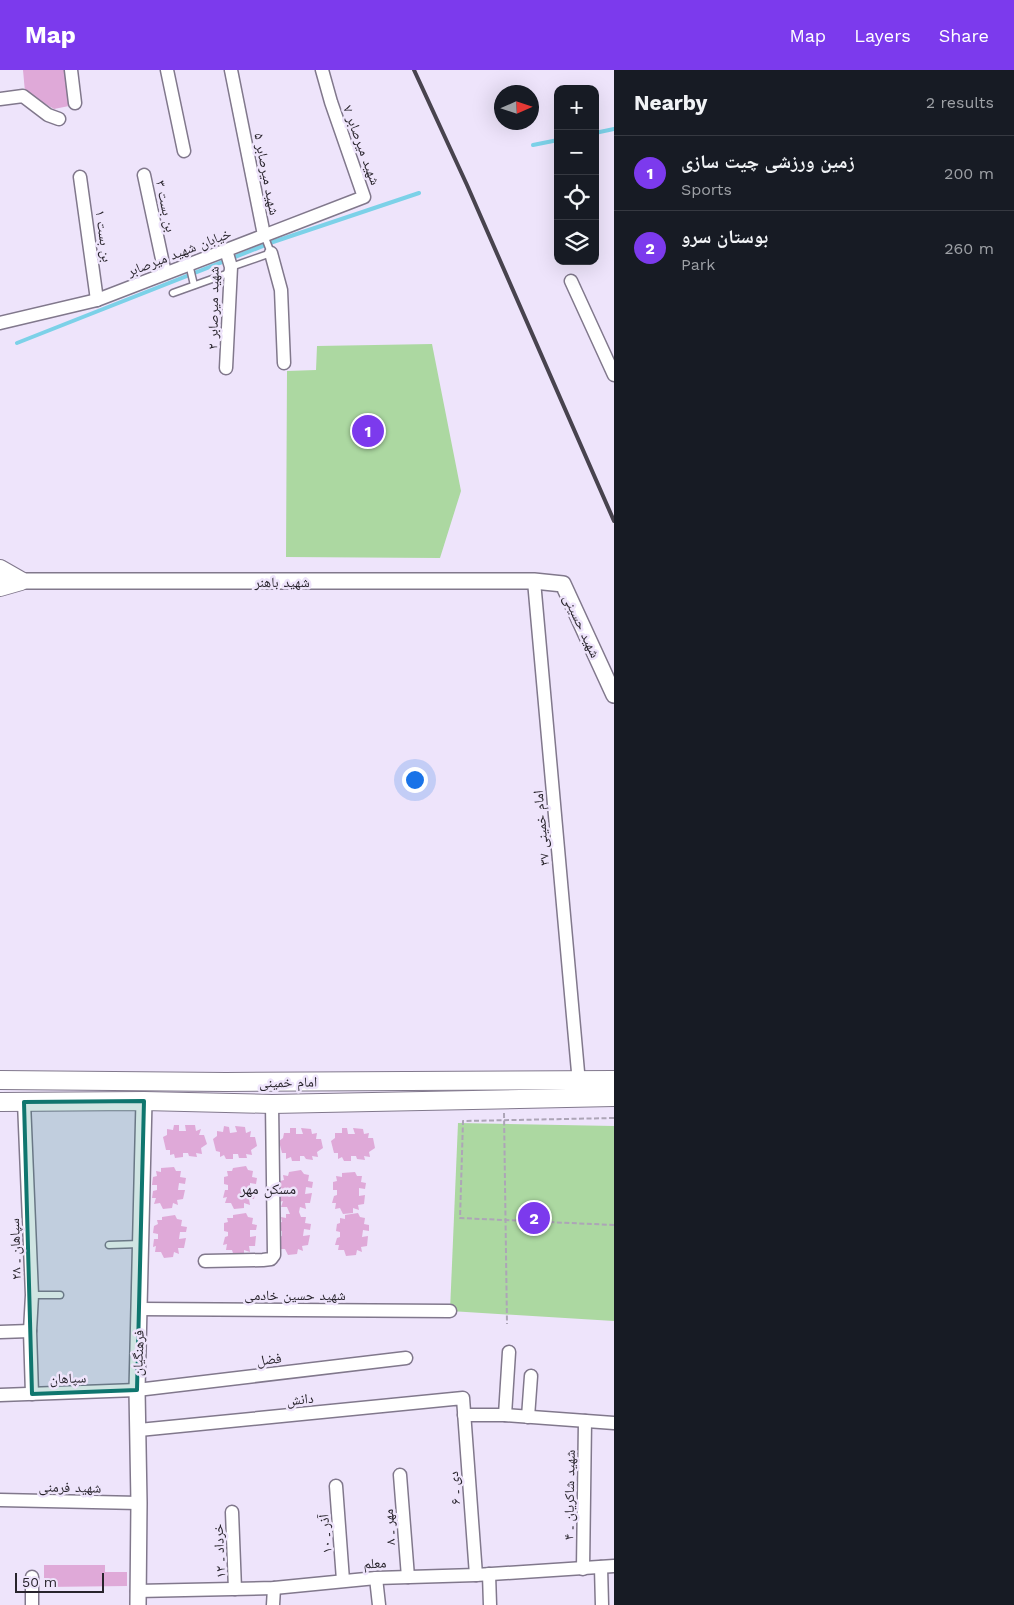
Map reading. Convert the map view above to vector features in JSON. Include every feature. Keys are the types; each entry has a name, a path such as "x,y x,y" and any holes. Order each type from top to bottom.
{"main road":[{"path":"0,569 21,581"},
{"path":"0,587 21,581"},
{"name":"امام خمینی","path":"0,1080 226,1082 572,1077 614,1080"},
{"path":"226,1082 226,1104"},
{"name":"امام خمینی","path":"0,1102 144,1101 272,1104 614,1097"}],"street":[{"path":"71,70 75,102"},
{"path":"167,70 184,151"},
{"name":"شهید میرصابر ۵","path":"231,70 264,235"},
{"name":"شهید میرصابر ۷","path":"322,70 331,102 364,197"},
{"path":"0,99 23,96 48,115 59,119"},
{"name":"بن بست ۳","path":"144,175 165,273"},
{"name":"بن بست ۱","path":"80,177 97,300"},
{"name":"خیابان شهید میرصابر","path":"0,323 97,300 364,197"},
{"name":"شهید میرصابر ۲","path":"226,250 231,266 226,368"},
{"path":"271,253 281,290 284,363"},
{"path":"571,281 614,375"},
{"name":"شهید باهنر","path":"0,581 534,582 563,584"},
{"name":"امام خمینی ۳۷","path":"534,582 572,1077"},
{"name":"شهید حسینی","path":"563,584 614,695"},
{"path":"572,1077 614,1071"},
{"path":"569,1097 580,1105 614,1105"},
{"name":"فرهنگیان","path":"137,1598 140,1504 137,1390 144,1101"},
{"name":"سپاهان ـ ۲۸","path":"24,1102 32,1295 30,1331 32,1394"},
{"path":"205,1261 263,1260 270,1259 274,1255 272,1104"},
{"name":"شهید حسین خادمی","path":"140,1309 450,1311"},
{"path":"0,1332 30,1331"},
{"path":"505,1415 509,1352"},
{"name":"فضل","path":"137,1390 406,1358"},
{"path":"528,1417 531,1376"},
{"name":"سپاهان","path":"0,1395 137,1390"},
{"name":"دانش","path":"139,1430 463,1398"},
{"name":"دی ـ ۶","path":"463,1398 476,1576"},
{"path":"464,1415 505,1415 614,1423"},
{"name":"شهید شاکریان ـ ۴","path":"583,1569 585,1421"},
{"name":"مهر ـ ۸","path":"400,1475 408,1577"},
{"name":"آذر ـ ۱۰","path":"336,1486 343,1580"},
{"name":"شهید فرمنی","path":"0,1500 140,1504"},
{"name":"خرداد ـ ۱۲","path":"232,1512 235,1589"},
{"path":"602,1605 608,1567"},
{"name":"معلم","path":"137,1598 235,1589 274,1588 343,1580 476,1576 608,1567"},
{"path":"489,1574 490,1605"},
{"path":"32,1577 32,1605"},
{"path":"376,1578 379,1605"},
{"path":"273,1605 274,1588"}],"lane":[{"path":"173,292 226,274 231,266 271,253 264,235"},
{"path":"189,264 194,285"},
{"path":"109,1245 140,1244"},
{"path":"32,1295 60,1295"}],"path":[{"path":"504,1098 507,1324"},
{"path":"614,1118 463,1121 460,1218 614,1225"}],"highlighted area":[{"path":"144,1101 137,1390 32,1394 24,1102"}],"green space":[{"path":"432,344 461,491 440,558 286,557 287,371 316,370 317,346"},
{"path":"458,1123 614,1126 614,1321 450,1311"}],"building":[{"path":"23,70 65,70 69,106 54,109 25,92"},
{"path":"174,1125 179,1125 179,1131 186,1131 185,1125 195,1125 196,1131 201,1129 199,1135 204,1135 207,1144 201,1148 202,1154 196,1153 197,1157 183,1153 183,1157 175,1158 174,1154 170,1155 170,1150 166,1150 163,1137 167,1135 167,1129 173,1130"},
{"path":"224,1126 229,1127 230,1133 237,1132 235,1126 245,1127 246,1133 251,1131 250,1137 255,1137 257,1146 251,1150 252,1155 246,1154 247,1158 239,1158 238,1154 233,1154 233,1159 226,1159 224,1155 220,1157 220,1152 216,1151 213,1139 217,1136 217,1131 223,1132"},
{"path":"290,1128 296,1128 296,1134 303,1134 301,1128 311,1129 312,1134 317,1133 316,1139 321,1139 323,1148 317,1152 318,1157 312,1156 313,1160 300,1156 300,1161 292,1161 291,1157 286,1159 286,1153 282,1153 279,1141 283,1138 284,1133 290,1133"},
{"path":"342,1128 347,1128 348,1134 355,1134 353,1128 363,1129 364,1134 369,1133 368,1138 373,1138 375,1148 369,1152 370,1157 364,1156 365,1160 351,1156 351,1161 344,1161 342,1157 338,1159 338,1153 334,1153 331,1141 335,1138 335,1133 342,1133"},
{"path":"246,1166 248,1170 253,1171 252,1177 257,1178 256,1184 250,1183 250,1190 256,1189 254,1199 249,1199 250,1205 244,1203 244,1208 234,1209 231,1203 225,1203 227,1197 223,1198 225,1190 228,1190 228,1185 224,1184 224,1177 228,1176 227,1171 232,1171 233,1168"},
{"path":"174,1167 176,1171 181,1171 180,1177 186,1178 185,1184 179,1183 178,1190 185,1190 183,1199 177,1200 178,1205 173,1203 172,1208 163,1209 160,1203 154,1204 156,1198 152,1198 153,1191 157,1190 157,1185 152,1185 153,1177 157,1176 156,1171 161,1172 161,1168"},
{"path":"301,1170 304,1174 309,1175 308,1181 313,1182 312,1188 306,1187 305,1194 312,1193 310,1203 305,1203 306,1209 300,1207 299,1212 301,1217 306,1217 305,1223 311,1224 310,1230 304,1229 303,1236 310,1235 308,1245 302,1246 303,1251 298,1249 297,1254 288,1255 285,1249 279,1249 281,1244 276,1244 278,1237 282,1236 282,1231 277,1230 278,1223 282,1222 281,1217 286,1218 286,1214 290,1214 287,1207 281,1207 283,1201 279,1202 281,1194 284,1194 284,1189 279,1188 280,1181 284,1180 283,1175 288,1176 289,1172"},
{"path":"355,1172 357,1176 362,1176 361,1182 366,1183 365,1189 359,1188 359,1196 365,1195 364,1204 358,1205 359,1210 353,1208 353,1213 343,1214 340,1208 335,1209 336,1203 332,1203 334,1196 337,1195 337,1190 333,1190 333,1182 337,1181 336,1176 342,1177 342,1173"},
{"path":"246,1213 248,1217 253,1218 252,1224 257,1225 256,1230 250,1230 250,1237 256,1236 255,1246 249,1246 250,1252 244,1250 244,1254 234,1256 232,1250 226,1250 227,1244 223,1245 225,1237 228,1236 228,1232 224,1231 224,1223 228,1222 227,1218 233,1218 233,1215"},
{"path":"358,1213 360,1217 365,1218 364,1224 369,1225 369,1231 363,1230 362,1237 368,1236 367,1246 361,1247 362,1252 357,1250 356,1255 346,1256 344,1250 338,1250 339,1245 335,1245 337,1238 340,1237 340,1232 336,1231 337,1224 340,1223 340,1218 345,1219 345,1215"},
{"path":"175,1215 177,1219 182,1220 181,1226 187,1227 186,1232 180,1232 179,1239 186,1238 184,1248 178,1248 179,1254 174,1252 173,1257 164,1258 161,1252 155,1252 156,1246 153,1247 154,1239 158,1239 158,1234 153,1233 154,1226 158,1224 157,1220 162,1220 162,1217"},
{"path":"44,1565 105,1565 105,1572 127,1572 127,1586 44,1587"}],"waterway":[{"path":"599,132 614,129"},
{"path":"533,145 554,141"},
{"path":"17,343 273,242 419,193"}],"railway":[{"path":"414,70 467,185 614,521"}],"place":[{"name":"زمین ورزشی چیت سازی","path":"368,431"},
{"name":"بوستان سرو","path":"534,1218"}],"district":[{"name":"مسکن مهر","path":"268,1189"}]}
